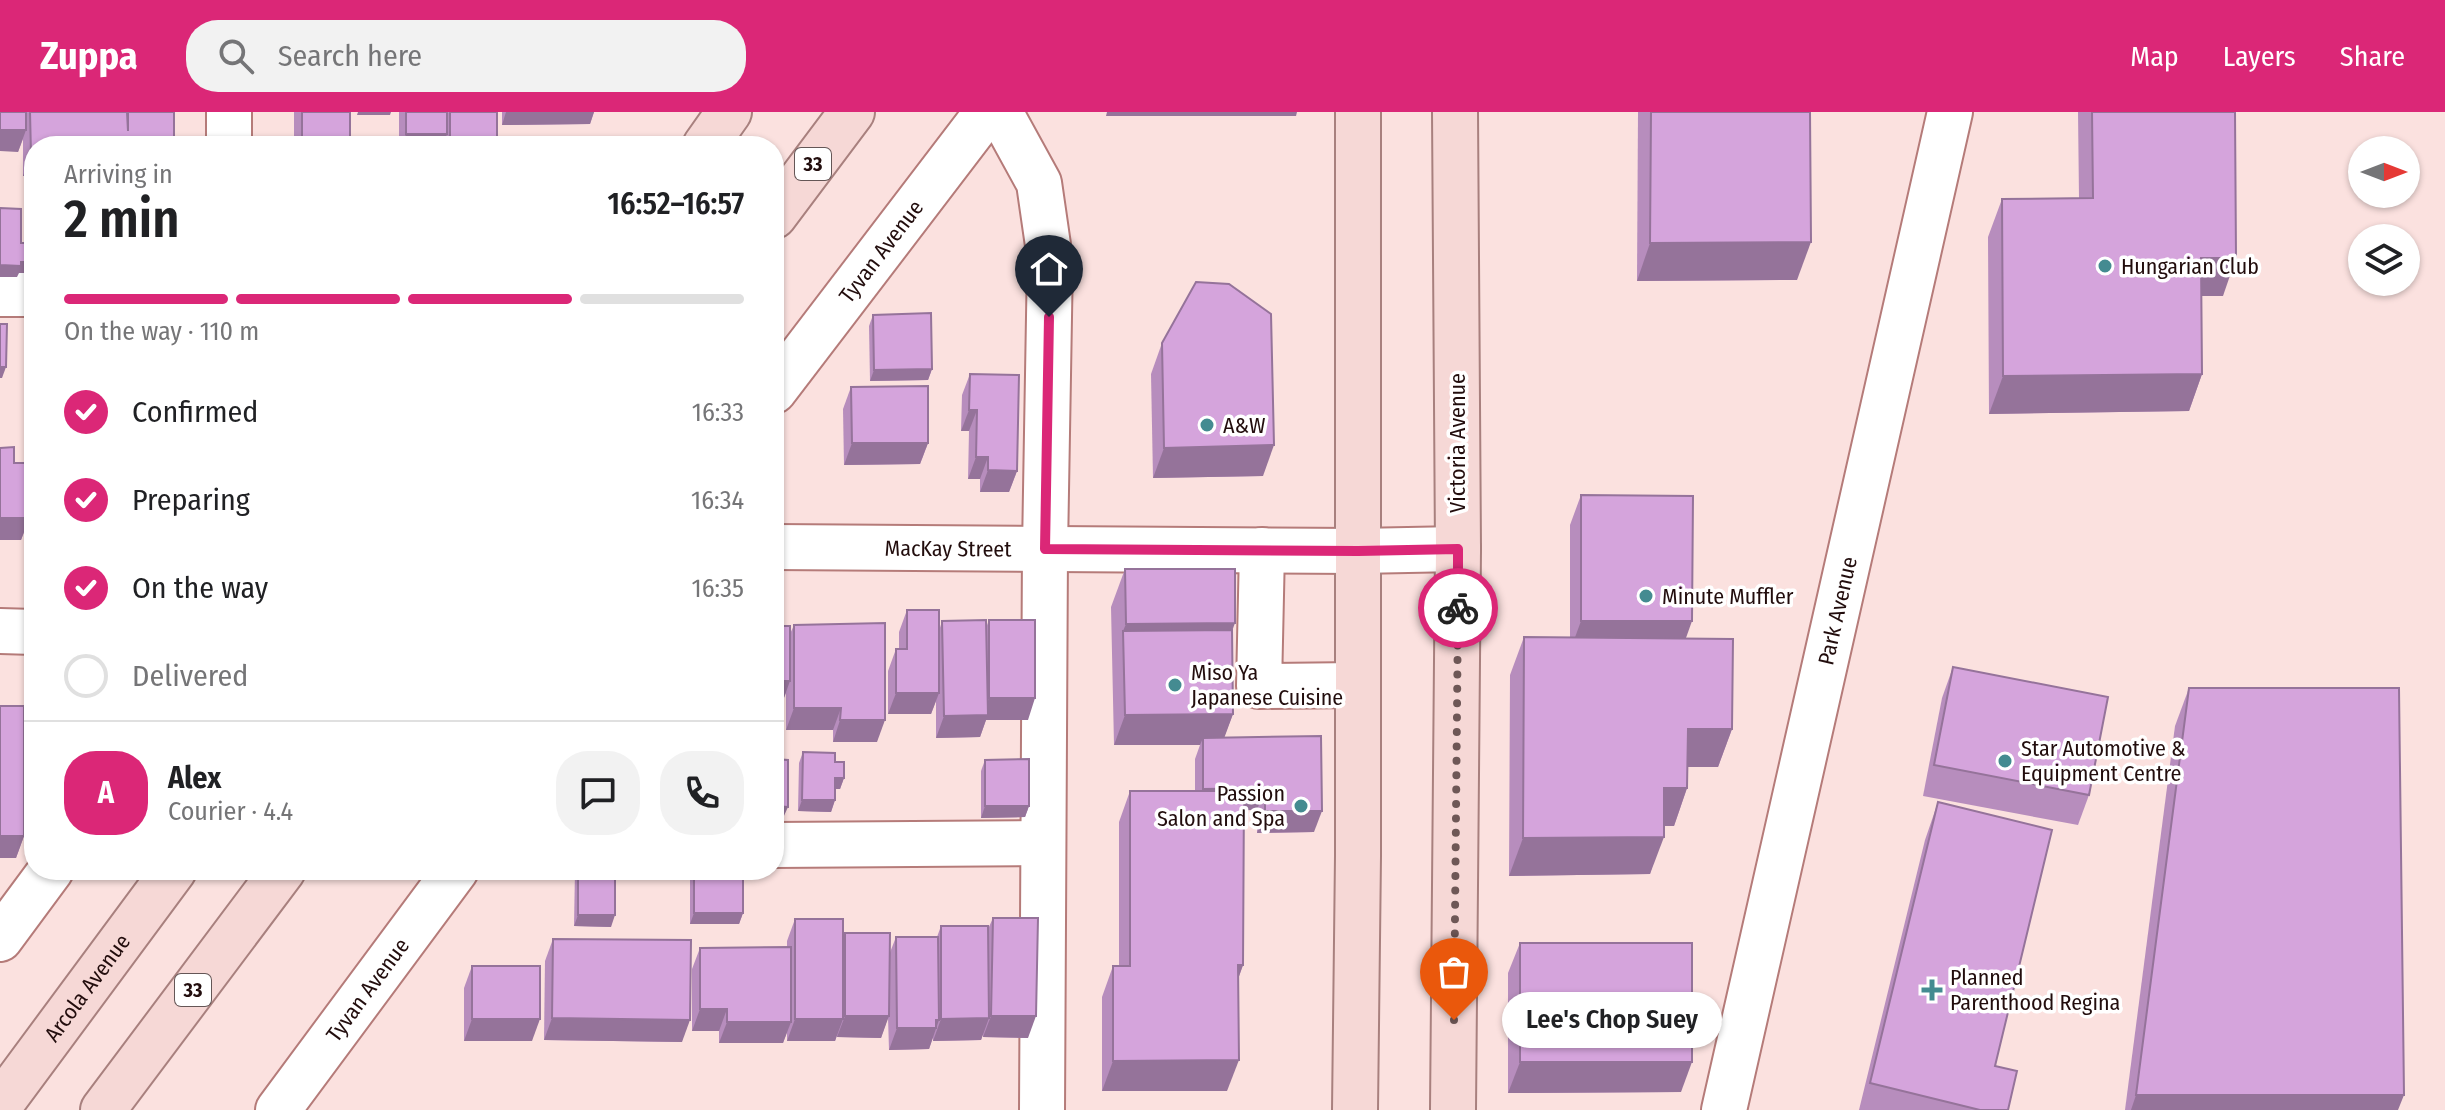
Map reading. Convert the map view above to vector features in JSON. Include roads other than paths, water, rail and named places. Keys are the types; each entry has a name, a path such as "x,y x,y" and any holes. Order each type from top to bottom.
{"main road":[{"path":"692,136 696,112"},
{"path":"712,136 729,112"},
{"name":"33","path":"784,203 852,112"},
{"path":"1355,1110 1358,112"},
{"name":"Victoria Avenue","path":"1453,1110 1458,549 1455,112"},
{"name":"Arcola Avenue","path":"0,1105 167,880"},
{"name":"33","path":"103,1110 276,880"}],"street":[{"path":"229,112 229,136"},
{"name":"Tyvan Avenue","path":"784,378 987,112"},
{"path":"1000,112 1039,183 1050,259 1042,1110"},
{"name":"Park Avenue","path":"1724,1110 1950,112"},
{"path":"0,294 24,294"},
{"name":"MacKay Street","path":"784,547 1458,549"},
{"path":"1262,550 1259,686 1358,685"},
{"path":"0,631 24,632"},
{"path":"784,845 1043,843"},
{"path":"0,939 44,880"},
{"name":"Tyvan Avenue","path":"278,1110 449,880"}],"place":[{"name":"Hungarian Club","path":"2105,266"},
{"name":"A&W","path":"1207,425"},
{"name":"Minute Muffler","path":"1646,596"},
{"name":"Miso Ya Japanese Cuisine","path":"1175,685"},
{"name":"Star Automotive & Equipment Centre","path":"2005,761"},
{"name":"Passion Salon and Spa","path":"1301,806"},
{"name":"Planned Parenthood Regina","path":"1932,990"},
{"name":"Lee's Chop Suey","path":"1454,1020"}]}
